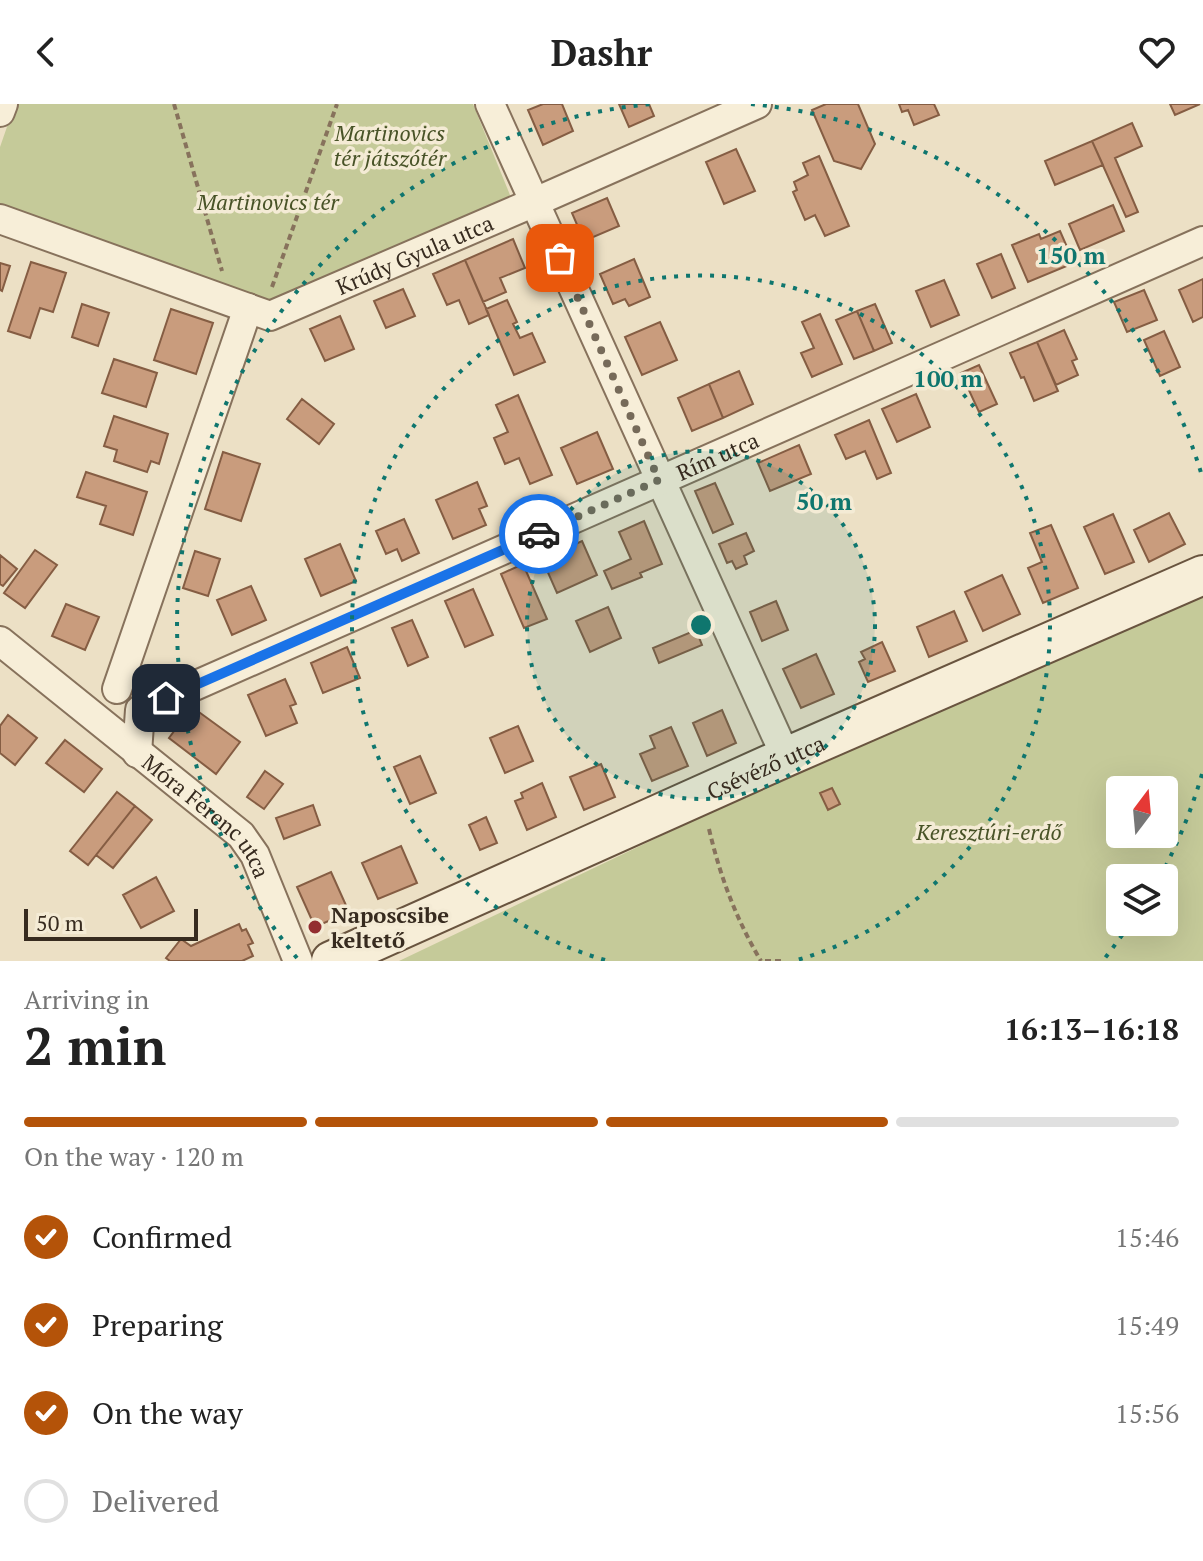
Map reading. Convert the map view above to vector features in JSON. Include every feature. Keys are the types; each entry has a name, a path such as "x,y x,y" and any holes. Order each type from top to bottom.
{"main road":[{"name":"Csévéző utca","path":"331,961 1203,575"}],"street":[{"path":"0,112 3,104"},
{"path":"490,104 786,757"},
{"name":"Krúdy Gyula utca","path":"247,308 270,316 757,104"},
{"path":"0,219 247,308 117,689"},
{"name":"Rím utca","path":"140,710 1203,241"},
{"name":"Móra Ferenc utca","path":"0,641 241,835 255,855 298,961"},
{"path":"72,698 117,689"},
{"path":"117,689 140,710 137,753"}],"path":[{"path":"174,104 247,308"},
{"path":"247,308 337,104"},
{"path":"709,829 726,891 739,921 763,961 781,961"}],"green space":[{"name":"Martinovics tér","path":"15,104 473,104 512,200 273,306 0,206 0,147"},
{"name":"Keresztúri-erdő","path":"1203,595 1203,961 399,961 801,769"}],"building":[{"path":"543,104 562,104 573,131 543,145 528,110"},
{"path":"619,104 649,104 654,116 629,127"},
{"path":"826,104 858,104 875,144 861,169 834,161 812,110"},
{"path":"899,104 934,104 939,115 914,125 908,110 902,112"},
{"path":"1170,104 1200,104 1175,115"},
{"path":"1132,123 1142,146 1115,158 1138,212 1126,217 1092,141"},
{"path":"1092,141 1103,165 1055,185 1045,161"},
{"path":"736,149 755,191 724,204 706,162"},
{"path":"819,156 849,226 825,236 815,215 805,220 793,192 797,190 794,182 808,175 803,163"},
{"path":"607,198 619,226 584,241 572,213"},
{"path":"1113,205 1124,231 1080,250 1069,224"},
{"path":"1060,231 1074,263 1028,282 1012,245 1039,234 1041,239"},
{"path":"513,239 525,268 500,278 506,292 483,302 465,260"},
{"path":"1001,254 1015,288 992,298 977,264"},
{"path":"634,259 650,297 629,306 625,299 613,304 600,274"},
{"path":"465,260 489,315 469,324 459,300 447,305 433,274"},
{"path":"31,262 66,273 53,312 40,308 30,338 8,331"},
{"path":"0,263 10,266 2,291 0,290"},
{"path":"1203,279 1203,317 1193,322 1179,290"},
{"path":"944,280 959,315 931,327 916,291"},
{"path":"403,289 415,316 386,328 374,301"},
{"path":"1144,290 1157,320 1127,332 1114,302"},
{"path":"507,300 520,338 532,333 545,362 514,375 486,309"},
{"path":"82,304 109,313 98,346 72,337"},
{"path":"875,304 892,343 874,351 857,311"},
{"path":"171,309 213,323 196,374 154,360"},
{"path":"857,311 874,351 854,359 836,320"},
{"path":"820,314 842,364 812,377 801,353 814,348 802,322"},
{"path":"340,316 354,349 325,361 310,329"},
{"path":"660,322 677,360 642,375 625,337"},
{"path":"1064,330 1077,359 1072,361 1078,375 1056,385 1037,342"},
{"path":"1164,331 1180,367 1160,376 1144,340"},
{"path":"1037,342 1058,391 1034,401 1010,353"},
{"path":"114,359 157,373 146,407 102,393"},
{"path":"979,365 997,404 979,412 961,373"},
{"path":"739,371 753,404 723,418 709,384"},
{"path":"709,384 723,418 692,431 678,398"},
{"path":"916,394 930,427 897,442 882,409"},
{"path":"518,395 552,475 530,484 519,458 505,464 494,438 508,432 496,405"},
{"path":"302,399 334,424 319,444 287,419"},
{"path":"114,416 168,434 159,464 151,461 147,472 114,461 117,450 104,446"},
{"path":"869,420 891,473 877,479 865,451 846,459 835,435"},
{"path":"597,432 613,469 577,484 561,448"},
{"path":"799,445 811,474 770,491 758,463"},
{"path":"223,452 260,464 241,521 205,509"},
{"path":"86,472 147,492 133,535 100,524 106,506 77,497"},
{"path":"477,482 487,506 479,509 486,525 453,539 436,500"},
{"path":"715,483 733,524 713,533 695,491"},
{"path":"1169,513 1185,544 1149,562 1134,530"},
{"path":"1113,514 1134,562 1105,574 1084,527"},
{"path":"404,519 419,553 402,561 397,549 386,554 376,531"},
{"path":"644,521 662,564 640,573 642,577 612,589 604,571 631,559 619,532"},
{"path":"1051,525 1078,588 1043,603 1028,568 1042,562 1030,533"},
{"path":"746,533 754,551 744,556 747,564 736,569 732,561 727,563 719,544"},
{"path":"582,541 597,575 557,593 542,559"},
{"path":"340,544 356,581 321,596 305,559"},
{"path":"35,550 57,565 25,608 4,593"},
{"path":"195,551 220,559 208,596 183,588"},
{"path":"0,555 17,569 3,586 0,584"},
{"path":"523,564 547,619 524,628 501,574"},
{"path":"1002,575 1020,614 983,631 965,592"},
{"path":"251,586 266,620 232,635 217,600"},
{"path":"473,589 493,635 465,647 445,601"},
{"path":"776,601 788,630 762,641 750,612"},
{"path":"66,604 99,617 85,650 52,636"},
{"path":"608,607 621,638 590,652 576,621"},
{"path":"954,611 967,641 929,657 917,627"},
{"path":"412,620 428,657 408,666 392,628"},
{"path":"696,630 702,645 659,663 653,648"},
{"path":"882,642 895,671 868,682 859,662 865,659 861,652"},
{"path":"347,647 360,678 323,693 311,663"},
{"path":"816,654 834,694 801,708 783,669"},
{"path":"285,679 296,704 290,706 297,723 266,736 248,695"},
{"path":"192,707 240,742 216,774 169,738"},
{"path":"722,710 736,743 707,756 693,723"},
{"path":"8,715 37,738 15,765 0,753 0,726"},
{"path":"518,726 533,761 505,773 490,738"},
{"path":"671,727 688,766 652,781 640,754 655,748 650,736"},
{"path":"65,740 102,769 84,792 46,763"},
{"path":"420,756 436,793 410,804 394,767"},
{"path":"601,764 615,797 584,810 570,777"},
{"path":"265,771 283,784 264,809 247,797"},
{"path":"542,783 556,817 527,830 515,801 523,798 521,793"},
{"path":"832,788 840,804 828,810 820,793"},
{"path":"117,792 135,806 88,865 70,851"},
{"path":"313,805 320,825 284,839 276,818"},
{"path":"135,806 152,820 113,868 96,855"},
{"path":"486,817 497,843 480,850 469,825"},
{"path":"401,846 417,883 378,899 362,863"},
{"path":"331,872 349,912 315,927 297,887"},
{"path":"156,877 174,911 141,928 123,895"},
{"path":"239,924 242,931 246,929 253,943 248,945 253,956 242,961 170,961 166,958 181,939 191,946"}],"way so far":[{"path":"539,534 659,480 560,258"}],"place":[{"name":"Naposcsibe keltető","path":"315,927"}],"route":[{"path":"166,698 539,534"}],"park label":[{"name":"Martinovics tér játszótér","path":"390,144"}]}
